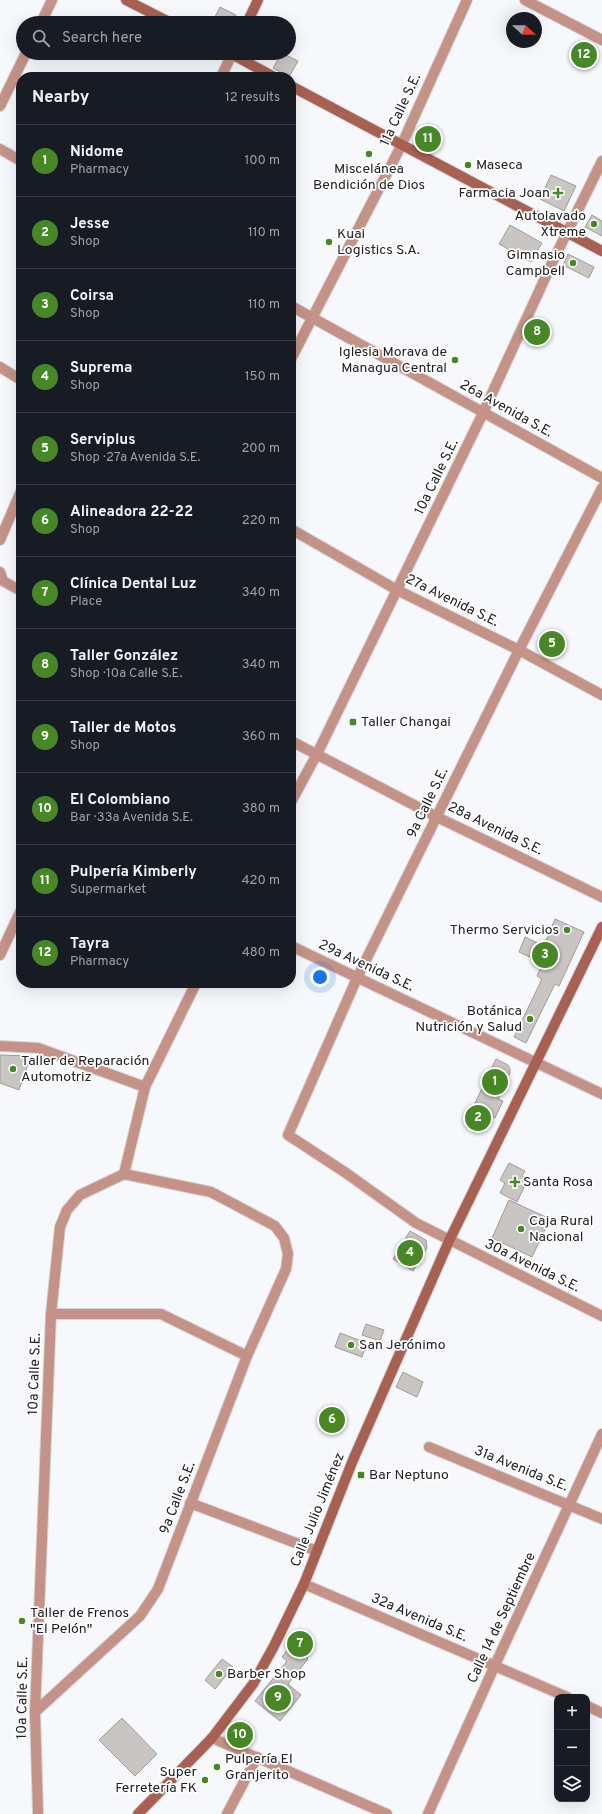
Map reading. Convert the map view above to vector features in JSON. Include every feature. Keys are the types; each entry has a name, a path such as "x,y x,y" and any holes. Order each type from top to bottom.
{"main road":[{"path":"126,0 157,16"},
{"path":"250,16 258,0"},
{"path":"244,60 265,72"},
{"path":"296,89 401,146 602,251"},
{"name":"Calle Julio Jiménez","path":"138,1814 212,1738 253,1684 274,1646 304,1584 353,1460 449,1241 602,926"}],"street":[{"path":"44,16 52,0"},
{"name":"11a Calle S.E.","path":"296,348 401,146 467,0"},
{"path":"525,0 602,40"},
{"path":"17,72 23,60"},
{"path":"223,72 229,60"},
{"path":"0,106 16,73"},
{"path":"0,149 16,158"},
{"name":"10a Calle S.E.","path":"296,793 317,754 483,413 602,161"},
{"name":"26a Avenida S.E.","path":"296,309 602,478"},
{"path":"0,367 16,377"},
{"name":"9a Calle S.E.","path":"288,1135 357,978 519,650 602,488"},
{"path":"0,540 16,503"},
{"name":"27a Avenida S.E.","path":"296,532 397,590 519,650 602,695"},
{"path":"0,572 3,581 16,588"},
{"name":"28a Avenida S.E.","path":"296,744 437,817 602,897"},
{"path":"0,954 16,920"},
{"name":"29a Avenida S.E.","path":"296,948 602,1094"},
{"path":"124,1174 146,1087 194,988"},
{"path":"0,1046 38,1048 146,1087"},
{"name":"30a Avenida S.E.","path":"288,1135 346,1173 416,1223 449,1241 602,1316"},
{"name":"10a Calle S.E.","path":"38,1814 35,1712 51,1314 60,1227 67,1210 80,1195 124,1174"},
{"name":"9a Calle S.E.","path":"35,1712 140,1616 158,1589 246,1356 286,1268 288,1254 284,1238 275,1226 211,1192 124,1174"},
{"path":"51,1314 161,1314 246,1356"},
{"name":"Calle 14 de Septiembre","path":"428,1814 602,1434"},
{"name":"31a Avenida S.E.","path":"429,1447 570,1504 602,1519"},
{"path":"190,1503 317,1551"},
{"name":"32a Avenida S.E.","path":"304,1584 560,1694"},
{"path":"590,1707 602,1713"},
{"path":"212,1738 387,1814"},
{"path":"227,1814 257,1757"}],"building":[{"path":"220,7 236,15 236,16 216,16"},
{"path":"278,60 298,61 292,72 280,72 273,68"},
{"path":"426,131 436,136 431,146 420,141"},
{"name":"Farmacia Joan","path":"551,175 576,186 564,211 540,199"},
{"name":"Autolavado Xtreme","path":"592,215 602,221 602,236 585,227"},
{"path":"510,225 542,243 531,262 499,244"},
{"path":"568,254 594,267 589,278 563,265"},
{"path":"555,919 584,932 559,986 555,984 526,1043 514,1037 542,979 537,976 543,963 519,952 525,937 544,946"},
{"name":"Taller de Reparación Automotriz","path":"0,1055 31,1056 19,1090 0,1083"},
{"path":"496,1059 508,1065 510,1073 498,1099 503,1101 495,1118 490,1115 483,1130 466,1122"},
{"name":"Santa Rosa","path":"509,1163 525,1171 522,1176 528,1179 517,1202 500,1193 505,1183 500,1180"},
{"name":"Caja Rural Nacional","path":"509,1200 550,1219 532,1257 492,1238"},
{"path":"410,1231 426,1240 427,1248 413,1271 393,1259"},
{"path":"366,1324 384,1330 380,1341 362,1335"},
{"name":"San Jerónimo","path":"340,1333 367,1343 362,1357 335,1347"},
{"path":"403,1372 423,1382 417,1397 396,1387"},
{"path":"296,1634 309,1643 307,1645 313,1649 307,1658 308,1659 288,1684 301,1695 280,1721 255,1701 287,1661 282,1657 292,1644 290,1643"},
{"name":"Barber Shop","path":"222,1659 233,1667 215,1689 205,1680"},
{"path":"122,1718 157,1754 135,1776 99,1740"}],"place":[{"name":"Tayra","path":"584,55"},
{"name":"Pulpería Kimberly","path":"428,139"},
{"name":"Miscelánea Bendición de Dios","path":"369,154"},
{"name":"Maseca","path":"468,165"},
{"name":"Farmacia Joan","path":"558,193"},
{"name":"Autolavado Xtreme","path":"594,224"},
{"name":"Kuai Logistics S.A.","path":"329,242"},
{"name":"Gimnasio Campbell","path":"573,263"},
{"name":"Taller González","path":"537,332"},
{"name":"Iglesia Morava de Managua Central","path":"455,360"},
{"name":"Serviplus","path":"552,644"},
{"name":"Taller Changai","path":"353,722"},
{"name":"Thermo Servicios","path":"567,930"},
{"name":"Coirsa","path":"545,955"},
{"name":"Botánica Nutrición y Salud","path":"530,1019"},
{"name":"Taller de Reparación Automotriz","path":"13,1069"},
{"name":"Nidome","path":"495,1082"},
{"name":"Jesse","path":"478,1118"},
{"name":"Santa Rosa","path":"515,1182"},
{"name":"Caja Rural Nacional","path":"521,1229"},
{"name":"Suprema","path":"410,1253"},
{"name":"San Jerónimo","path":"351,1345"},
{"name":"Alineadora 22-22","path":"332,1420"},
{"name":"Bar Neptuno","path":"361,1475"},
{"name":"Taller de Frenos \"El Pelón\"","path":"22,1621"},
{"name":"Clínica Dental Luz","path":"300,1644"},
{"name":"Barber Shop","path":"219,1674"},
{"name":"Taller de Motos","path":"278,1698"},
{"name":"El Colombiano","path":"240,1735"},
{"name":"Pulpería El Granjerito","path":"217,1767"},
{"name":"Super Ferretería FK","path":"205,1780"}]}
